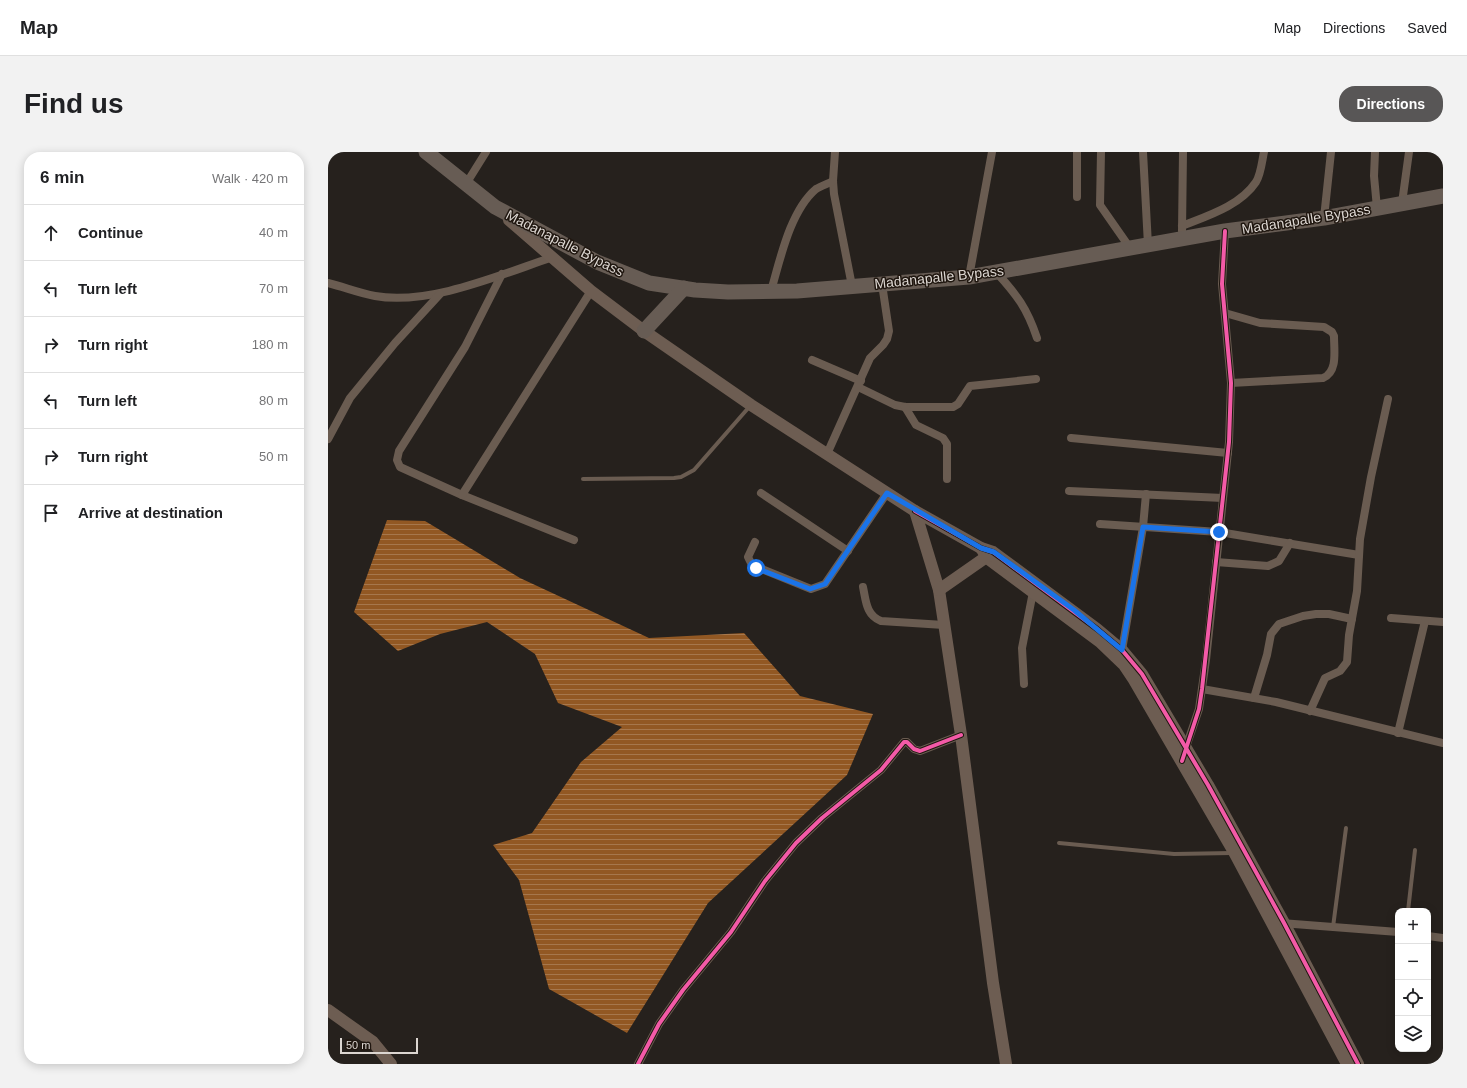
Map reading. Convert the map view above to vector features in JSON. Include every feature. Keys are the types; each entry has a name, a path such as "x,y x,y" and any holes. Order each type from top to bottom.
{"highway":[{"name":"Madanapalle Bypass","path":"426,152 495,207 597,262 649,283 728,292 852,286 969,276 1148,245 1182,233 1225,231 1324,218 1443,196"},
{"path":"644,331 684,288"}],"street":[{"path":"466,184 486,152"},
{"path":"835,152 833,181 852,286"},
{"path":"969,276 992,152"},
{"path":"1077,152 1077,197"},
{"path":"1101,152 1100,205 1130,248"},
{"path":"1143,152 1148,245"},
{"path":"1182,233 1183,152"},
{"path":"1182,233 1229,206 1243,196 1256,182 1264,152"},
{"path":"1324,218 1331,152"},
{"path":"1375,152 1376,208"},
{"path":"1402,203 1409,152"},
{"path":"770,291 788,233 804,203 817,189 833,181"},
{"path":"495,207 591,291 644,331 750,405 915,511 987,553 1074,610 1122,650 1142,674 1208,785 1284,923 1358,1064"},
{"path":"1182,761 1199,709 1202,689 1228,454 1231,383 1222,284 1225,231"},
{"path":"328,283 375,296 397,298 440,294 553,257"},
{"path":"996,272 1024,304 1037,338"},
{"path":"502,274 465,346 397,456 400,467 462,495 574,540"},
{"path":"827,454 870,358 887,339 889,331 882,284"},
{"path":"462,495 591,291"},
{"path":"328,439 350,398 395,343 440,294"},
{"path":"1225,313 1260,323 1324,327 1332,332 1334,336 1333,368 1328,376 1323,378 1231,383"},
{"path":"812,360 859,384 895,405 906,407 953,407 958,404 970,386 1036,379"},
{"path":"1310,711 1325,678 1340,671 1347,662 1357,591 1359,555 1371,477 1388,398"},
{"path":"906,407 916,425 943,438 947,444 946,479"},
{"path":"1071,438 1228,454"},
{"path":"1069,491 1223,498"},
{"path":"761,493 848,550"},
{"path":"755,542 748,557 752,565 810,589 825,584 887,493"},
{"path":"1122,650 1143,527 1146,494"},
{"path":"915,511 939,590 961,736 993,983 1006,1064"},
{"path":"1100,524 1219,532 1359,555"},
{"path":"1216,562 1268,566 1279,561 1290,543"},
{"path":"939,590 987,553"},
{"path":"987,553 1033,592 1100,642 1124,665 1182,761 1234,852 1347,1064"},
{"path":"863,588 868,608 874,618 881,621 944,625"},
{"path":"1024,684 1022,648 1033,592"},
{"path":"1254,698 1267,655 1271,634 1278,624 1303,616 1316,614 1329,614 1352,619"},
{"path":"1391,618 1443,622"},
{"path":"1398,733 1425,621"},
{"path":"1202,689 1254,698 1443,743"},
{"path":"638,1064 659,1024 683,990 731,932 765,881 796,843 822,818 881,770 904,742 907,742 914,749 920,751 961,736"},
{"path":"1270,922 1395,932"},
{"path":"1431,936 1443,938"},
{"path":"328,1010 373,1042 391,1064"}],"lane":[{"path":"584,480 674,478 687,474 694,470 750,405"},
{"path":"1333,927 1346,828"},
{"path":"1059,843 1174,854 1234,852"},
{"path":"1408,908 1415,850"}],"shaded area":[{"path":"387,520 425,521 520,578 649,638 744,633 800,696 873,714 847,775 708,903 627,1033 549,989 519,880 493,845 532,833 581,762 622,727 558,703 535,654 487,622 440,634 398,651 354,612"}],"cycle path":[{"path":"1182,761 1199,709 1202,689 1229,442 1231,383 1222,284 1225,231"},
{"path":"915,511 981,548 993,552 1097,629 1122,650 1142,674 1208,785 1284,923 1358,1064"},
{"path":"638,1064 659,1024 683,990 731,932 765,881 796,843 822,818 881,770 904,742 907,742 914,749 920,751 961,735"}],"route":[{"path":"756,568 810,589 820,587 825,584 887,493 915,511 981,548 994,552 1074,610 1122,650 1143,527 1219,532"}]}
